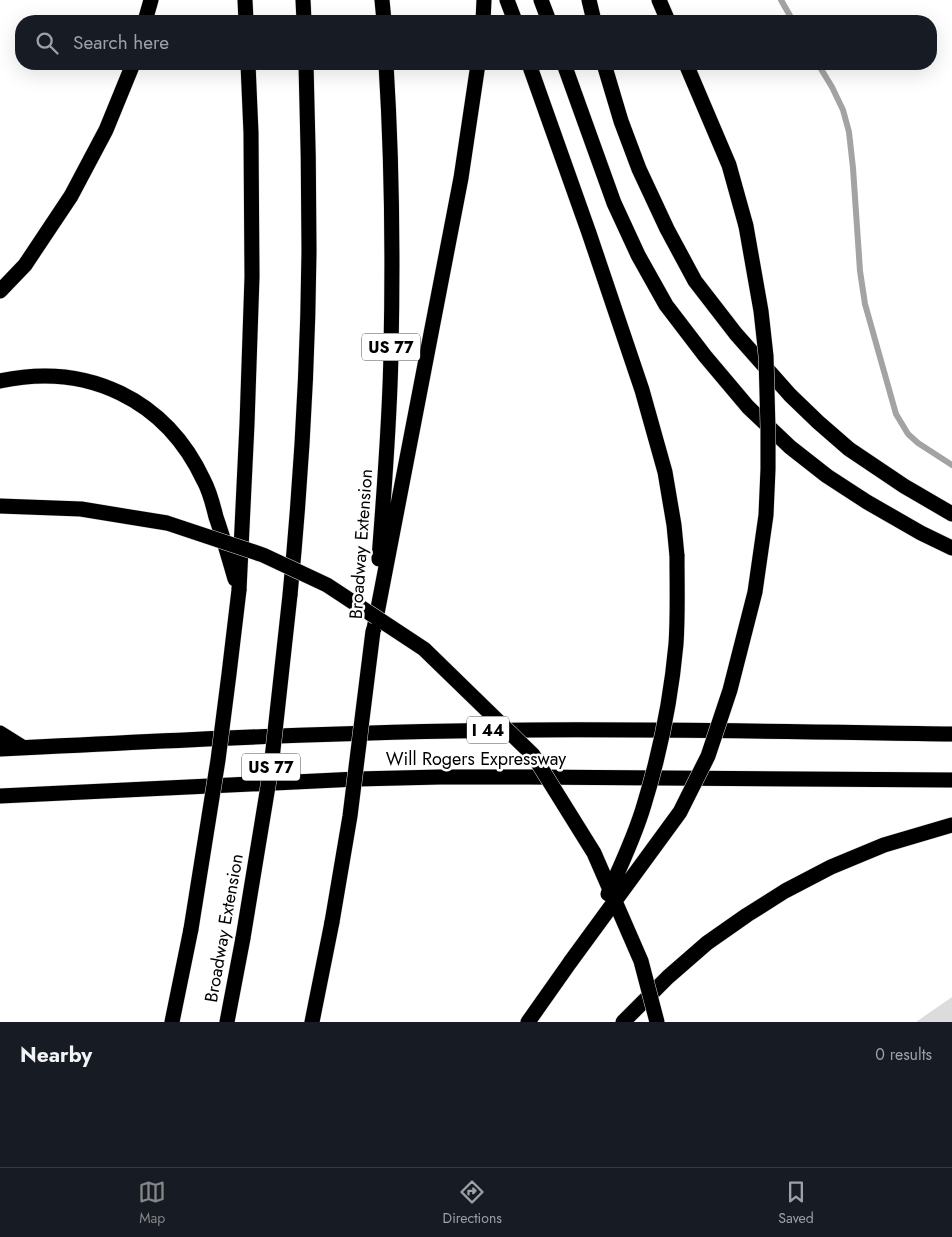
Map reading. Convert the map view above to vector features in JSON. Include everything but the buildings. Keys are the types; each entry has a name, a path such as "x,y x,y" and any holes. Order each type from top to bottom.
{"highway":[{"path":"147,15 151,0"},
{"path":"245,0 246,15"},
{"path":"303,0 304,15"},
{"path":"382,0 383,15"},
{"path":"483,15 484,0"},
{"path":"507,0 512,15"},
{"path":"541,0 547,15"},
{"path":"589,0 593,15"},
{"path":"659,0 665,15"},
{"path":"0,291 25,265 71,196 106,130 131,70"},
{"path":"172,1022 191,929 218,760 238,590 252,277 251,133 248,70"},
{"name":"Broadway Extension","path":"227,1022 243,938 270,768 290,596 302,451 307,350 309,250 306,70"},
{"name":"Broadway Extension","path":"312,1022 332,922 350,816 373,631 387,445 391,352 390,140 386,70"},
{"path":"373,631 461,178 477,70"},
{"path":"532,70 642,390 665,472 677,556 676,644 668,702 657,759 644,807 623,860 596,920 571,961"},
{"path":"566,70 614,203 638,255 666,305 704,356 748,407 790,447 827,476 866,502 952,548"},
{"path":"606,70 638,169 667,229 695,281 736,334 790,395 849,449 904,486 952,514"},
{"path":"528,1022 680,812 708,756 730,690 755,592 766,515 768,428 766,356 761,311 746,226 729,165 689,70"},
{"path":"0,381 42,376 69,377 94,382 118,392 145,407 164,423 181,442 196,464 205,482 238,590"},
{"path":"0,506 81,509 167,523 263,554 328,585 424,649 533,754 594,853 642,961 657,1022"},
{"name":"Will Rogers Expressway","path":"0,749 185,739 520,730 699,730 952,734"},
{"path":"0,733 24,748"},
{"name":"Will Rogers Expressway","path":"0,796 385,778 528,777 952,780"},
{"path":"623,1022 668,977 707,943 746,915 785,891 831,867 884,845 952,826"}],"shaded area":[{"path":"952,997 952,1022 916,1022"}],"waterway":[{"path":"781,0 790,15"},
{"path":"822,70 843,110 849,132 860,271 865,304 896,414 908,434 918,443 952,465"}]}
